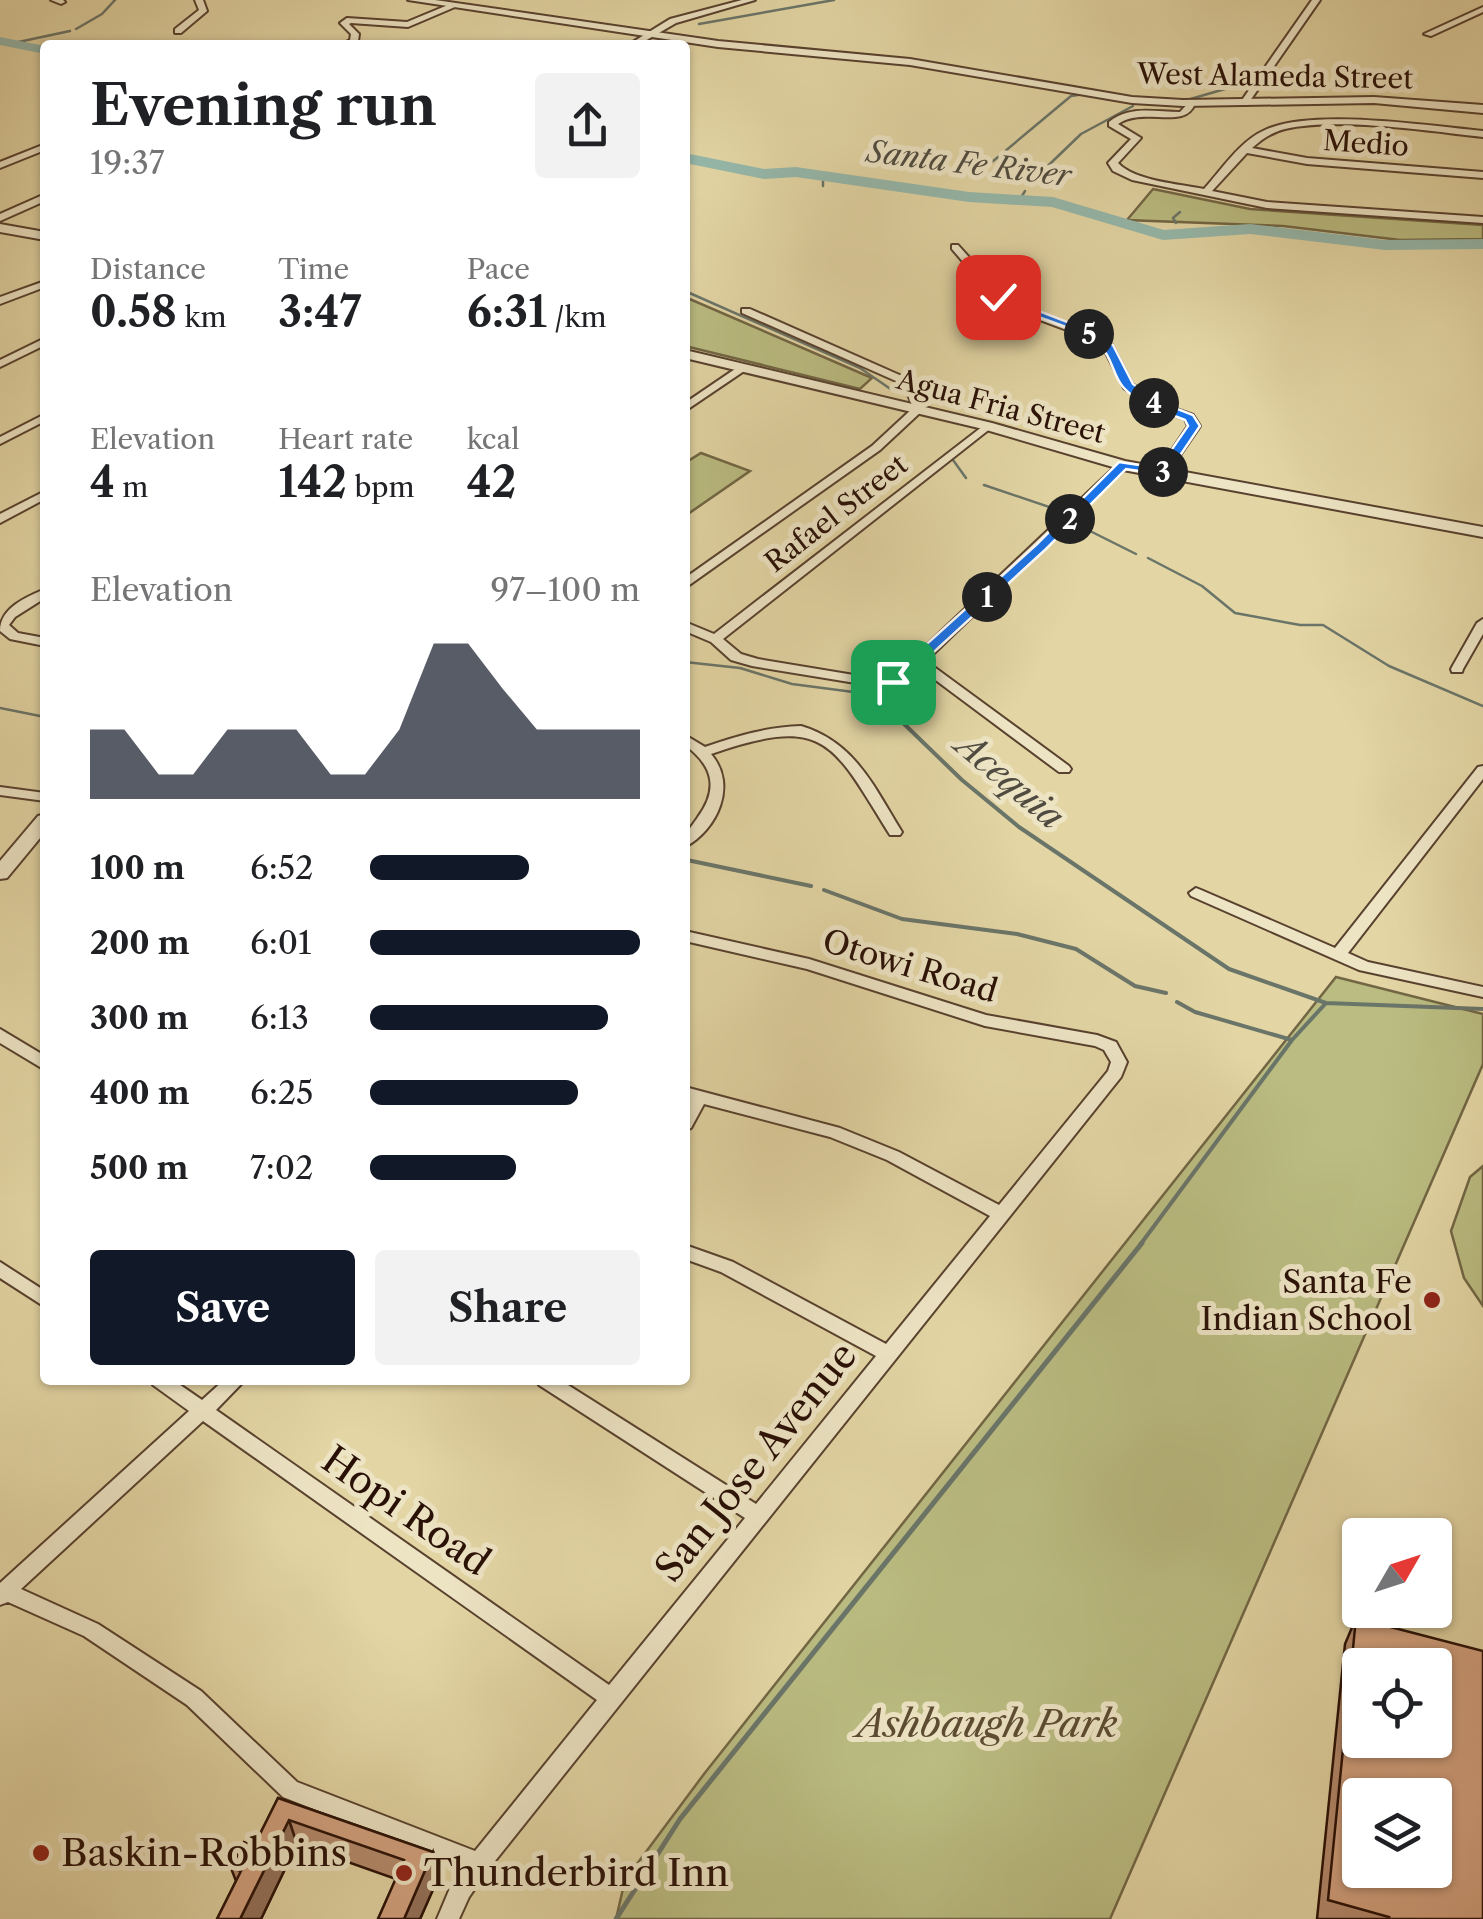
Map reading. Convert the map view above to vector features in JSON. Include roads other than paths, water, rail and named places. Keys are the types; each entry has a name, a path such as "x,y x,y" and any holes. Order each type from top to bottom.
{"street":[{"path":"178,31 203,11 199,0"},
{"name":"West Alameda Street","path":"413,0 648,35 910,62 1116,98 1191,104 1364,100 1483,109"},
{"path":"640,40 680,18 751,0"},
{"path":"1244,103 1316,0"},
{"path":"354,40 355,34 344,23 350,20 408,25 451,7"},
{"path":"1428,34 1482,10"},
{"path":"1191,104 1188,112 1182,114 1141,113 1118,118 1112,124 1137,138 1113,162 1116,169 1132,177 1278,206 1483,220"},
{"path":"1460,107 1461,132"},
{"path":"1206,192 1266,132 1292,126 1377,124 1483,134"},
{"path":"0,165 40,149"},
{"name":"Medio","path":"1247,150 1306,161 1483,175"},
{"path":"2,228 40,201"},
{"path":"2,228 40,235"},
{"path":"956,247 998,297 1092,336 1108,347 1128,386 1158,406 1189,417 1194,426 1163,472"},
{"path":"0,301 40,286"},
{"path":"690,580 876,448 919,409 912,390 900,379 746,311"},
{"path":"0,364 40,344"},
{"name":"Agua Fria Street","path":"690,355 987,426 1123,465 1483,532"},
{"path":"690,405 745,367"},
{"path":"0,442 40,420"},
{"name":"Rafael Street","path":"714,639 987,426"},
{"path":"690,628 714,639 736,657 757,663 872,683 893,682 1123,465"},
{"path":"0,519 40,497"},
{"path":"40,596 6,618 2,629 14,636 40,641"},
{"path":"1458,669 1483,623"},
{"path":"918,661 1064,768"},
{"path":"704,752 770,730 819,736 850,758 895,832"},
{"path":"690,742 704,752 717,774 717,800 709,817 690,837"},
{"path":"1337,956 1483,770"},
{"path":"0,791 40,796"},
{"path":"0,873 40,826"},
{"path":"1196,893 1337,956 1376,969 1483,992"},
{"name":"Otowi Road","path":"690,937 809,964 985,1020 1097,1041 1116,1052"},
{"path":"0,1036 40,1061"},
{"name":"San Jose Avenue","path":"448,1919 461,1889 480,1864 1115,1073 1119,1062 1116,1052"},
{"path":"692,1096 834,1132 892,1156 1002,1215"},
{"path":"690,1254 727,1267 888,1354"},
{"path":"0,1268 40,1296"},
{"name":"Hopi Road","path":"166,1385 612,1699"},
{"path":"231,1385 2,1594 90,1630 194,1698 290,1790 480,1864"},
{"path":"553,1385 757,1516"}],"waterway":[{"path":"76,29 102,14 115,0"},
{"path":"699,24 834,0"},
{"path":"9,44 70,31"},
{"name":"Santa Fe River","path":"0,41 40,49"},
{"path":"1187,100 1225,89"},
{"path":"986,167 1071,96 1078,95"},
{"path":"1028,185 1081,134 1133,106"},
{"name":"Santa Fe River","path":"690,159 764,174 796,172 969,197 1053,202 1163,235 1250,229 1385,245 1483,244"},
{"path":"823,181 823,186"},
{"path":"1019,201 1025,191"},
{"path":"1176,223 1173,218 1180,212"},
{"path":"690,293 860,368 892,390"},
{"path":"953,460 966,478"},
{"path":"984,485 1064,512"},
{"path":"1074,523 1136,554"},
{"path":"1148,558 1202,586 1235,613 1300,625 1323,625 1389,666 1483,706"},
{"name":"Acequia","path":"690,663 740,668 792,684 861,693 880,700 903,722"},
{"path":"0,708 40,716"},
{"name":"Acequia","path":"900,720 962,780 1019,827 1229,969 1326,1003"},
{"path":"690,861 811,886"},
{"path":"824,890 902,919 1017,934 1076,949 1135,986 1166,993"},
{"path":"1177,1002 1195,1012 1292,1040"},
{"path":"1292,1040 1326,1003"},
{"path":"1326,1003 1483,1009"},
{"path":"1140,1245 1292,1040"},
{"path":"616,1919 680,1819 1142,1243"}],"place":[{"name":"Santa Fe Indian School","path":"1432,1300"},
{"name":"Baskin-Robbins","path":"41,1853"},
{"name":"Thunderbird Inn","path":"404,1873"}],"park label":[{"name":"Ashbaugh Park","path":"987,1724"}]}
